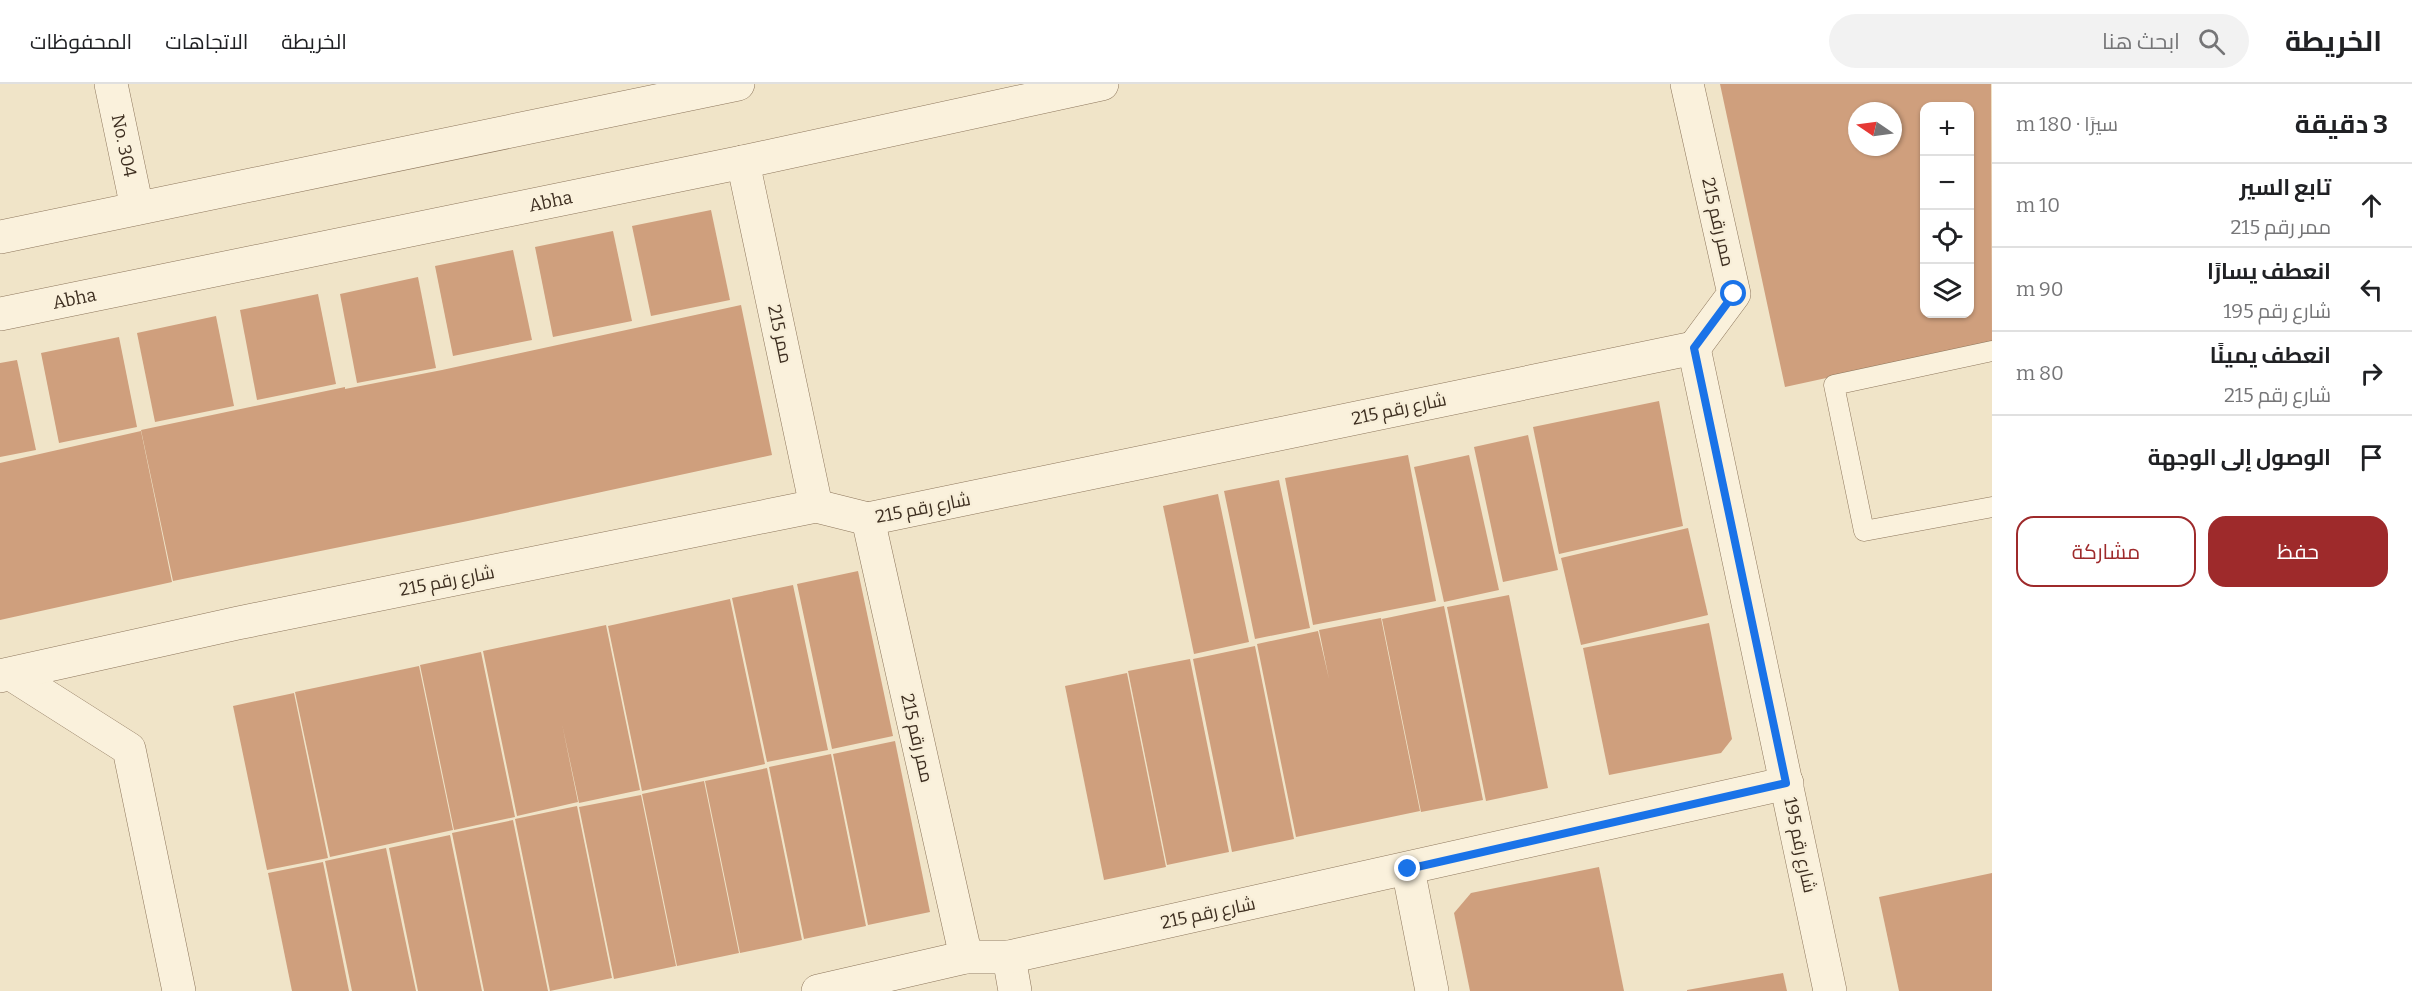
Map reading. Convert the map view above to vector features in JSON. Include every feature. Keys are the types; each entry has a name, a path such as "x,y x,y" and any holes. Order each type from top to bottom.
{"street":[{"name":"No. 304","path":"111,84 137,208"},
{"path":"0,237 738,84"},
{"name":"Abha","path":"0,314 743,162 1102,84"},
{"name":"ممر رقم 215","path":"1687,84 1734,294 1694,348"},
{"name":"ممر 215","path":"743,162 816,506"},
{"name":"شارع رقم 215","path":"6,675 238,623 816,506 868,519 1694,348"},
{"name":"شارع رقم 195","path":"1694,348 1830,991"},
{"name":"ممر رقم 215","path":"868,519 966,957"},
{"name":"شارع رقم 215","path":"6,675 129,749 179,991"},
{"name":"شارع رقم 215","path":"818,991 966,957 1009,957 1786,783"},
{"path":"1408,869 1432,991"},
{"path":"1009,957 1015,991"}],"lane":[{"path":"1992,351 1833,385 1864,531 1992,507"}],"building":[{"path":"1720,84 1991,84 1992,342 1785,387"},
{"path":"711,210 730,300 651,316 632,226"},
{"path":"613,231 632,321 553,337 535,247"},
{"path":"513,250 532,340 453,356 435,266"},
{"path":"418,277 436,368 357,383 340,294"},
{"path":"318,294 336,384 257,400 240,310"},
{"path":"741,305 772,455 468,521 173,581 141,430 345,387 345,389 442,370"},
{"path":"216,316 234,406 155,422 137,333"},
{"path":"119,337 137,427 59,443 41,353"},
{"path":"17,360 36,450 0,457 0,363"},
{"path":"1659,401 1683,526 1559,554 1533,427"},
{"path":"141,431 172,582 0,620 0,463"},
{"path":"1528,435 1558,570 1503,582 1474,447"},
{"path":"1408,455 1436,601 1313,625 1285,478"},
{"path":"1469,455 1499,590 1444,602 1414,467"},
{"path":"1279,480 1310,628 1255,639 1224,491"},
{"path":"1218,494 1249,642 1194,654 1163,506"},
{"path":"1688,528 1708,615 1581,645 1561,558"},
{"path":"858,571 893,736 832,749 797,584"},
{"path":"793,585 828,750 767,762 732,598"},
{"path":"1509,595 1548,788 1486,801 1447,607"},
{"path":"730,599 765,764 642,791 608,626"},
{"path":"1444,606 1483,800 1421,812 1382,619"},
{"path":"1381,618 1420,811 1296,837 1257,644 1318,631 1329,679 1319,630"},
{"path":"1709,623 1732,739 1721,753 1609,775 1583,648"},
{"path":"606,625 640,790 579,803 562,724 578,802 517,816 483,651"},
{"path":"1255,646 1294,839 1232,852 1193,659"},
{"path":"481,652 515,817 454,830 420,665"},
{"path":"1190,659 1229,852 1167,865 1128,671"},
{"path":"419,666 453,830 330,857 295,692"},
{"path":"1127,673 1166,867 1104,880 1065,686"},
{"path":"294,693 328,858 267,870 233,706"},
{"path":"895,741 930,912 868,925 833,754"},
{"path":"831,754 866,926 804,939 769,767"},
{"path":"767,768 802,940 740,953 705,781"},
{"path":"704,781 739,953 677,966 642,794"},
{"path":"641,795 676,966 614,979 579,807"},
{"path":"577,806 612,978 550,991 515,819"},
{"path":"513,820 548,991 484,991 452,833"},
{"path":"450,835 482,991 418,991 389,848"},
{"path":"386,848 416,991 352,991 325,861"},
{"path":"323,862 349,991 292,991 268,873"},
{"path":"1599,867 1624,991 1470,991 1454,913 1471,893"},
{"path":"1992,873 1992,991 1899,991 1879,897"},
{"path":"1783,973 1787,991 1687,991 1687,990"}],"route":[{"path":"1408,869 1786,783 1694,348 1734,294"}]}
